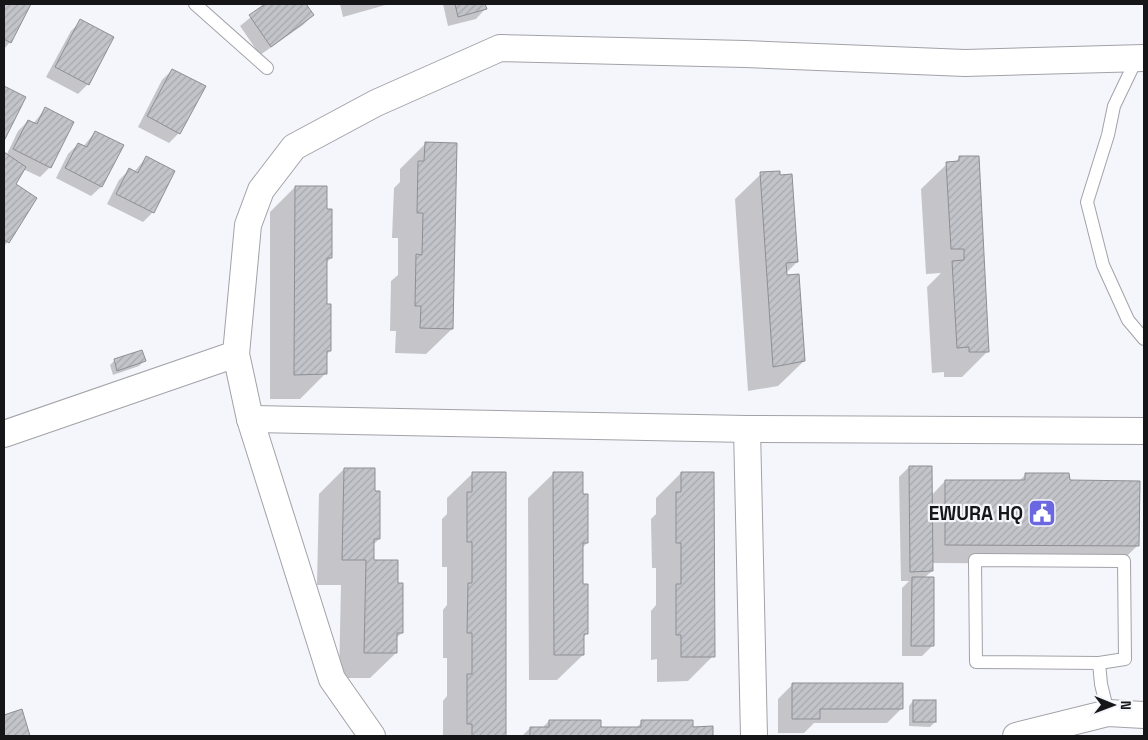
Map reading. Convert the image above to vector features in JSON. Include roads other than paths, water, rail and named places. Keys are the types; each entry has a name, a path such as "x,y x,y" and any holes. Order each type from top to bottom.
{"street":[{"path":"372,736 332,679 250,419 236,354 248,225 261,190 294,147 376,102 500,48 745,54 965,63 1141,58"},
{"path":"4,434 236,354"},
{"path":"250,419 747,429 1144,431"},
{"path":"747,429 754,736"},
{"path":"1016,736 1108,713 1144,715"}],"lane":[{"path":"195,4 267,68"},
{"path":"1141,58 1114,106 1108,135 1087,202 1103,265 1128,320 1144,339"},
{"path":"975,560 1124,561 1125,660 1099,662 976,662 975,560"},
{"path":"1099,662 1101,684 1108,713"}],"place":[{"name":"EWURA HQ","path":"1042,513"}]}
